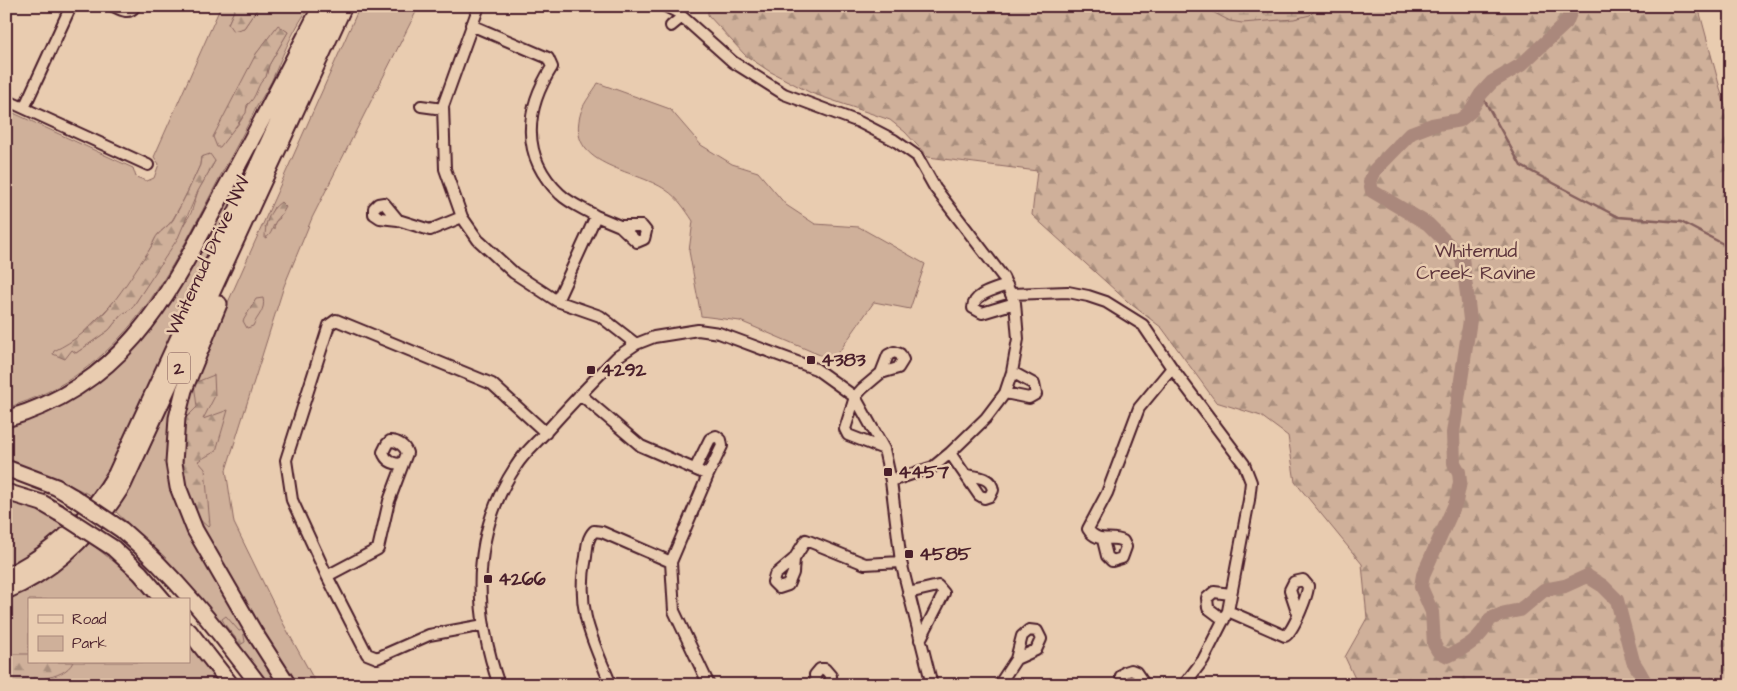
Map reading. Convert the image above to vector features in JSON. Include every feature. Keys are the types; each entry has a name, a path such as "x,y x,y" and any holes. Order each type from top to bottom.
{"highway":[{"name":"Whitemud Drive NW","path":"6,419 41,408 92,378 130,344 155,313 201,235 321,6"},
{"path":"6,576 37,560 73,532 97,503 116,474 331,6"},
{"name":"Whitemud Drive NW","path":"6,591 64,558 105,512 123,485 344,6"},
{"path":"288,685 254,632 194,530 178,486 174,464 174,439 176,418 184,390 272,182 300,104"},
{"path":"6,468 56,487 73,497 122,530 154,557 183,588 259,685"},
{"path":"6,492 42,502 113,548 140,573 161,598"},
{"path":"190,632 231,685"}],"street":[{"path":"24,108 70,6"},
{"path":"113,6 126,12 132,10 135,6"},
{"path":"479,6 443,109 445,169 462,217 478,240 514,273 557,301 600,316 636,344"},
{"path":"665,6 679,11 733,62 784,94 859,122 894,140 917,156 935,188 978,241 1011,294 1018,339 1012,372 1005,393 986,418 950,453 933,466 891,482"},
{"path":"671,26 679,11"},
{"path":"471,25 551,62 552,67 539,87 532,113 530,136 535,157 545,176 560,194 596,216 620,226"},
{"path":"6,100 148,165"},
{"path":"421,106 443,109"},
{"path":"557,301 596,216"},
{"path":"398,220 430,230 462,217"},
{"path":"1011,294 1068,292 1106,302 1143,324 1172,368 1244,464 1251,482 1232,594 1226,616 1203,660 1184,685"},
{"path":"484,625 429,635 377,658 371,657 367,654 327,576 292,500 286,460 330,322 336,320 492,384 546,433"},
{"path":"499,685 484,625 481,554 493,508 517,464 580,394 617,357 636,344 654,337 678,331 698,330 719,333 816,369 855,398 884,449 908,593 932,685"},
{"path":"1103,540 1090,533 1088,529 1107,493 1139,408 1172,368"},
{"path":"1005,393 1029,398 1036,394 1034,384 1012,372"},
{"path":"881,373 855,398 845,425 846,432 884,449"},
{"path":"580,394 641,446 708,475"},
{"path":"695,468 710,440 716,436 721,440 722,446 671,562 674,611 710,685"},
{"path":"950,453 966,475"},
{"path":"327,576 378,549 389,500 402,464"},
{"path":"611,685 586,625 582,576 590,537 594,531 602,532 671,562"},
{"path":"794,559 806,540 865,564 902,562"},
{"path":"908,593 938,586 944,593 920,640"},
{"path":"1232,594 1214,592 1207,598 1208,608 1285,636 1289,634 1298,614"},
{"path":"999,685 1016,659"},
{"path":"816,685 815,675 820,670 825,669 832,676 830,685"},
{"path":"1124,685 1121,676 1124,672 1131,670 1136,672 1145,685"}],"green space":[{"path":"221,6 236,6 228,24 244,28 259,6 310,6 295,30 271,81 183,247 162,283 139,315 113,345 82,371 47,392 6,408 6,247 9,246 6,245 7,110 133,168 136,177 147,181 154,178 159,164 154,157","holes":["278,26 288,32 269,65 266,76 255,89 241,121 229,133 256,54","201,157 215,161 198,191 191,213 132,308 121,315 109,330 76,353 72,350 68,353 84,332 122,292 142,262 156,236 173,219 197,172"]},
{"path":"236,6 259,6 244,28 233,31 228,24"},
{"path":"360,6 419,6 312,218 284,286 226,470 234,523 283,623 317,685 296,685 272,649 196,518 180,451 186,404 205,354","holes":["274,207 280,218 275,222 274,229 265,227"]},
{"name":"Whitemud Creek Ravine","path":"708,6 1698,6 1731,129 1731,685 1358,685 1345,657 1367,618 1362,564 1295,482 1288,436 1261,416 1216,402 1162,328 1127,301 1032,215 1037,171 928,157 905,132 890,120 811,93 769,71 745,55 708,15"},
{"path":"1201,6 1226,6 1246,10 1268,6 1319,6 1310,15 1294,19 1242,23 1230,21"},
{"path":"278,25 288,32 269,65 266,77 260,83 251,102 247,105 246,113 220,147 217,147 213,137 256,54"},
{"path":"598,83 670,109 701,145 732,164 758,172 786,205 815,224 859,227 925,264 910,309 874,302 834,359 820,355 740,321 701,316 689,251 693,221 687,212 678,200 666,190 605,163 592,155 583,144 578,130 581,112"},
{"path":"267,126 269,127 112,467 94,497 60,480 6,461 6,424 67,401 83,392 113,369 151,326 173,296"},
{"path":"210,154 215,161 198,191 178,238 132,308 121,315 109,330 76,353 72,350 65,359 53,354 54,351 93,325 112,303 152,246 156,236 173,220 200,165 201,157"},
{"path":"281,202 286,207 265,239 268,218 273,209"},
{"path":"263,298 264,302 261,313 253,326 247,328 243,321 256,299"},
{"path":"214,375 215,396 203,419 228,410 216,451 198,461 205,469 210,525 208,527 198,517 186,493 181,449 183,421 197,407 194,383"},
{"path":"179,385 173,478 282,685 269,685 176,573 115,511 140,469"},
{"path":"6,499 44,513 67,528 34,554 6,569"},
{"path":"90,543 127,572 151,598 28,598 28,664 190,664 190,645 221,685 6,685 6,598 29,588 61,567"},
{"path":"226,616 239,631 243,630 245,642 240,645 222,619"},
{"path":"6,654 28,654 28,664 71,664 61,673 43,679 6,682"}],"waterway":[{"path":"1573,6 1566,23 1521,65 1492,82 1481,94 1470,112 1460,120 1432,125 1411,133 1375,170 1370,182 1372,191 1428,224 1462,258 1467,294 1470,320 1453,433 1454,463 1459,472 1460,482 1456,502 1423,575 1421,587 1432,612 1434,644 1438,651 1448,656 1473,642 1490,619 1520,610 1544,590 1565,586 1587,576 1603,586 1617,600 1633,661 1647,685"},
{"path":"1481,94 1521,166 1618,217 1681,222 1731,248"}],"place":[{"name":"4383","path":"811,360"},
{"name":"4292","path":"591,370"},
{"name":"4457","path":"888,472"},
{"name":"4585","path":"909,554"},
{"name":"4266","path":"488,579"}]}
